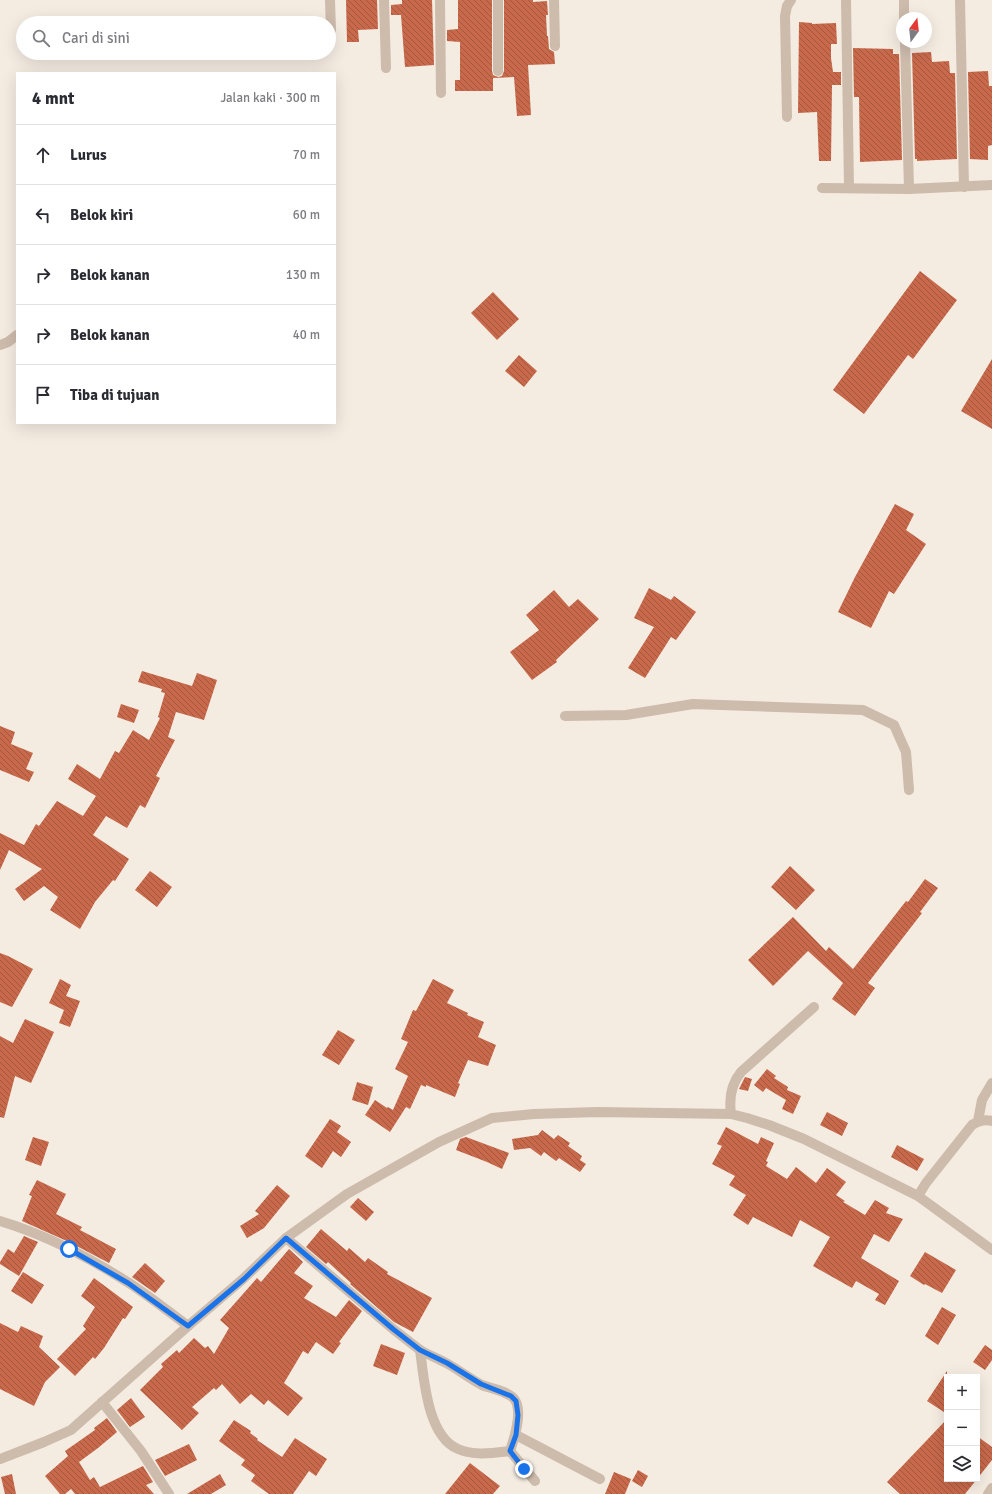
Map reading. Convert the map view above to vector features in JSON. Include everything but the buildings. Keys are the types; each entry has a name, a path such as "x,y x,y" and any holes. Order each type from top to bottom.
{"street":[{"path":"330,0 331,16"},
{"path":"384,0 386,68"},
{"path":"440,0 441,93"},
{"path":"498,0 498,71"},
{"path":"554,0 555,46"},
{"path":"787,117 785,16 787,6 791,0"},
{"path":"846,0 850,187"},
{"path":"904,0 904,12"},
{"path":"960,0 964,187"},
{"path":"905,48 909,189"},
{"path":"822,188 850,187 909,189 992,185"},
{"path":"0,345 8,342 16,336"},
{"path":"565,716 626,715 693,704 863,710 894,725 906,752 909,790"},
{"path":"731,1114 730,1100 734,1082 746,1066 814,1007"},
{"path":"978,1121 982,1100 992,1083"},
{"path":"0,1458 44,1442 71,1430 188,1326 244,1279 286,1238 347,1194 438,1142 492,1118 534,1114 597,1112 731,1114 748,1118 804,1139 918,1196 992,1250"},
{"path":"918,1196 926,1182 948,1153 972,1126 978,1121 992,1121"},
{"path":"0,1221 14,1225 69,1249 128,1283 188,1326"},
{"path":"286,1238 393,1329 420,1350 447,1363 481,1384 511,1396 516,1401 518,1407 516,1435 510,1451"},
{"path":"420,1350 429,1410 436,1426 446,1441 458,1450 469,1452 482,1454 510,1451"},
{"path":"102,1402 141,1451 169,1494"},
{"path":"516,1435 600,1479"},
{"path":"510,1451 535,1481"},
{"path":"988,1494 992,1488"}],"route":[{"path":"69,1249 128,1283 188,1326 244,1279 286,1238 393,1329 420,1350 447,1363 481,1384 511,1396 516,1401 518,1415 516,1435 510,1451 524,1469"}]}
